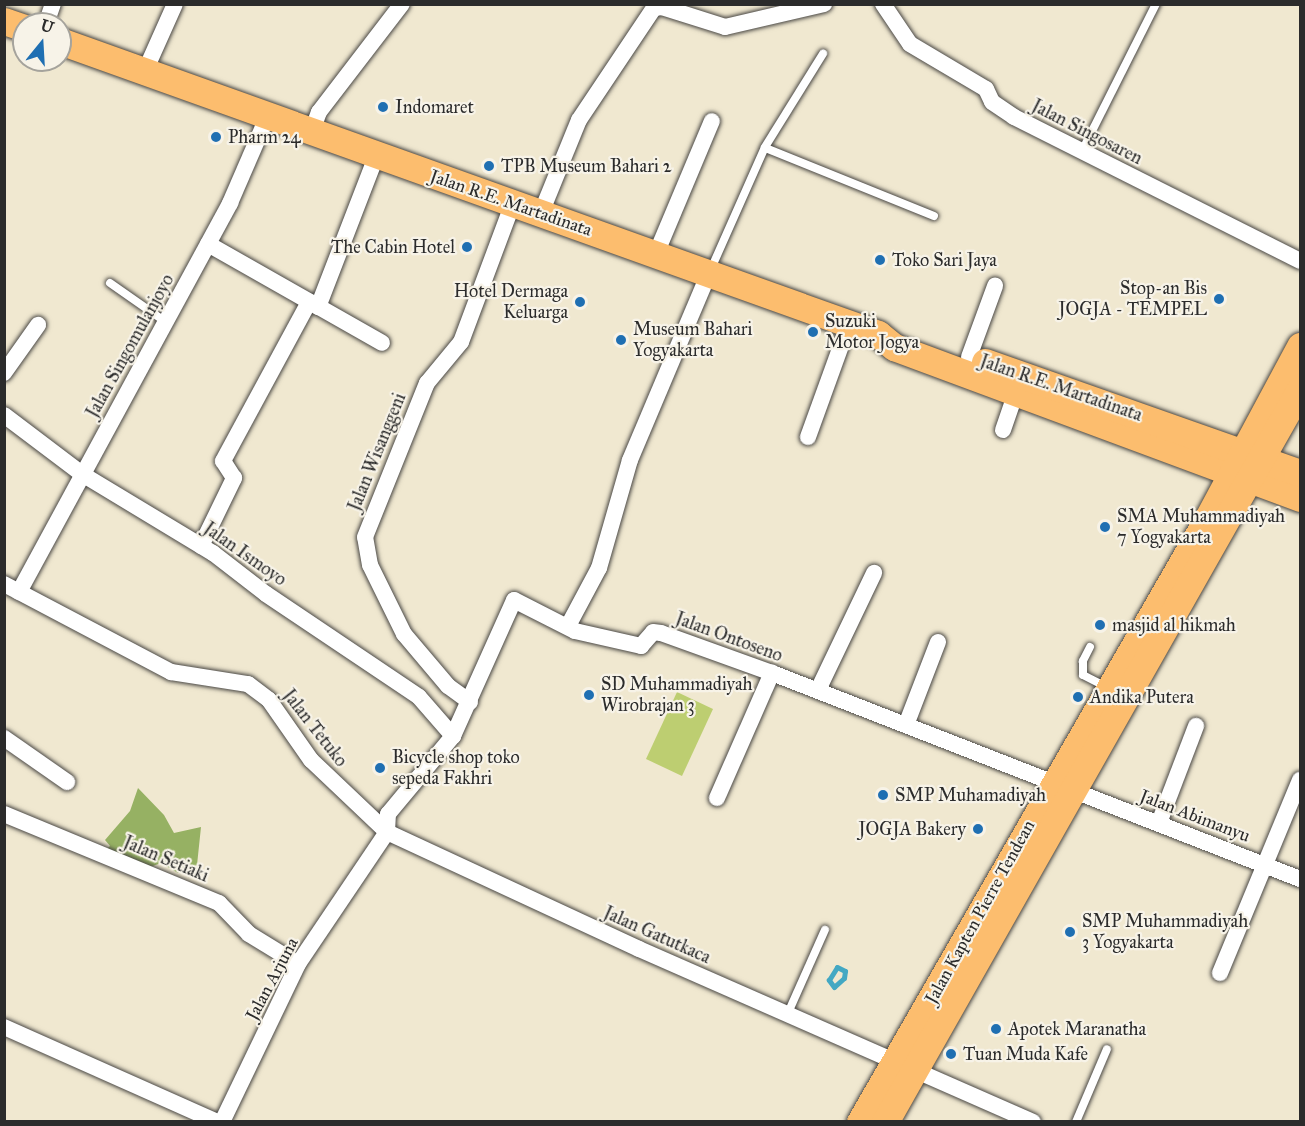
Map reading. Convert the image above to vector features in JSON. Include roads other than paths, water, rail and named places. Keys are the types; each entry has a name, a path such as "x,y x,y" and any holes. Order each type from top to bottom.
{"main road":[{"name":"Jalan R.E. Martadinata","path":"72,45 146,69 376,157 513,203 708,275 878,334 894,347 1016,393 1183,443"},
{"name":"Jalan R.E. Martadinata","path":"878,334 899,333 969,357 1183,443 1293,483"},
{"path":"1300,346 1270,424 1278,452 1293,483 1257,495 1220,515 1183,443 1270,424 1300,389"},
{"name":"Jalan Kapten Pierre Tendean","path":"860,1122 905,1064 1270,424"},
{"name":"Jalan Kapten Pierre Tendean","path":"1063,787 1108,687 1220,515"},
{"name":"Jalan Kapten Pierre Tendean","path":"885,1122 905,1064"}],"street":[{"path":"146,69 175,4"},
{"path":"312,131 325,104 402,4"},
{"path":"541,213 579,120 654,8 662,7 725,27 824,4"},
{"name":"Jalan Singosaren","path":"883,4 910,44 987,89 992,102 1014,117 1300,261"},
{"name":"Jalan Singomulanjoyo","path":"12,588 82,474 208,244 268,115"},
{"path":"656,254 712,121"},
{"path":"201,546 234,478 223,461 313,305 376,157"},
{"name":"Jalan Wisanggeni","path":"470,702 448,686 404,634 370,565 365,537 427,383 461,342 513,203"},
{"path":"208,244 382,344"},
{"path":"568,626 599,568 630,460 708,275"},
{"path":"969,357 994,286"},
{"path":"808,437 849,324"},
{"path":"4,373 38,325"},
{"path":"1003,430 1016,393"},
{"name":"Jalan Ismoyo","path":"4,415 82,474 201,546 419,697 453,736"},
{"path":"818,690 873,573"},
{"name":"Jalan Tetuko","path":"12,588 130,653 171,672 248,684 269,700 311,760 387,832"},
{"name":"Jalan Ontoseno","path":"387,832 388,814 453,736 470,702 513,600 593,636 641,645 653,632 661,633 818,690 1063,787"},
{"path":"906,725 938,642"},
{"path":"717,798 772,673"},
{"path":"1159,823 1196,726"},
{"path":"4,738 67,782"},
{"path":"1220,973 1300,780"},
{"name":"Jalan Abimanyu","path":"1063,787 1300,879"},
{"name":"Jalan Setiaki","path":"4,814 219,903 249,934 298,964"},
{"name":"Jalan Arjuna","path":"222,1122 298,964 387,832"},
{"name":"Jalan Gatutkaca","path":"387,832 613,938 1033,1122"},
{"path":"4,1047 8,1029 189,1116 217,1122"}],"lane":[{"path":"1082,151 1156,4"},
{"path":"708,275 768,149 823,54"},
{"path":"768,149 934,216"},
{"path":"110,283 166,321"},
{"path":"1090,647 1083,661 1083,675 1108,687"},
{"path":"788,1013 825,930"},
{"path":"1076,1122 1107,1049"}],"waterway":[{"path":"837,967 845,971 844,978 834,987 829,980 837,967"}],"place":[{"name":"Indomaret","path":"383,107"},
{"name":"Pharm 24","path":"216,137"},
{"name":"TPB Museum Bahari 2","path":"489,166"},
{"name":"The Cabin Hotel","path":"467,247"},
{"name":"Toko Sari Jaya","path":"880,260"},
{"name":"Stop-an Bis JOGJA - TEMPEL","path":"1219,299"},
{"name":"Hotel Dermaga Keluarga","path":"580,302"},
{"name":"Suzuki Motor Jogya","path":"813,332"},
{"name":"Museum Bahari Yogyakarta","path":"621,340"},
{"name":"SMA Muhammadiyah 7 Yogyakarta","path":"1105,527"},
{"name":"masjid al hikmah","path":"1100,625"},
{"name":"SD Muhammadiyah Wirobrajan 3","path":"589,695"},
{"name":"Andika Putera","path":"1078,697"},
{"name":"Bicycle shop toko sepeda Fakhri","path":"380,768"},
{"name":"SMP Muhamadiyah","path":"883,795"},
{"name":"JOGJA Bakery","path":"978,829"},
{"name":"SMP Muhammadiyah 3 Yogyakarta","path":"1070,932"},
{"name":"Apotek Maranatha","path":"996,1029"},
{"name":"Tuan Muda Kafe","path":"951,1054"}]}
